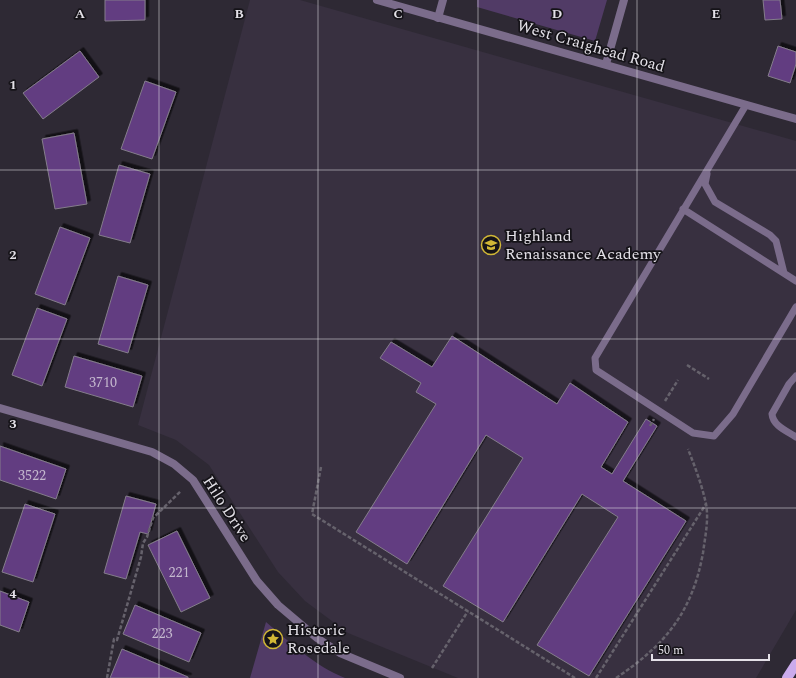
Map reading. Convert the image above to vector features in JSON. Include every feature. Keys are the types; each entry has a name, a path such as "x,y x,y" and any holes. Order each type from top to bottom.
{"main road":[{"path":"787,678 796,664"}],"street":[{"name":"West Craighead Road","path":"377,0 796,119"},
{"path":"438,18 443,0"},
{"path":"606,64 624,0"},
{"name":"Hilo Drive","path":"0,408 152,452 174,464 193,480 257,581 278,605 317,638 340,653 400,678"}],"lane":[{"path":"746,105 595,358 596,370 693,433 714,436 733,414 796,307"},
{"path":"709,166 705,184 715,202 770,235 776,241 784,273"},
{"path":"683,209 796,281"},
{"path":"796,376 789,384 772,414 772,420 775,424 796,437"}],"path":[{"path":"687,365 709,379"},
{"path":"616,678 641,661 664,638 678,621 690,598 700,571 707,523 706,504 688,449"},
{"path":"321,467 312,514 575,678"},
{"path":"107,678 114,639 117,640 141,557 143,543 147,537 153,518 181,491"},
{"path":"596,678 706,504"},
{"path":"432,668 468,611"}],"shaded area":[{"name":"Highland Renaissance Academy","path":"250,0 300,0 796,141 796,610 756,678 458,678 348,633 305,601 278,572 209,465 176,440 138,425"},
{"path":"477,0 607,0 595,41 477,7"},
{"name":"Historic Rosedale","path":"266,622 313,661 345,678 250,678"}],"building":[{"path":"105,0 145,0 145,20 105,21"},
{"path":"763,0 780,0 782,19 765,20"},
{"path":"778,46 796,52 796,64 790,83 768,76"},
{"path":"80,51 99,77 43,119 23,93"},
{"path":"145,81 176,92 152,159 121,149"},
{"path":"74,133 87,204 55,209 42,139"},
{"path":"119,165 150,174 130,243 99,235"},
{"path":"60,227 90,238 65,305 35,294"},
{"path":"118,276 148,285 128,353 98,344"},
{"path":"37,308 67,319 42,386 12,375"},
{"path":"452,336 557,404 570,383 628,422 601,467 612,474 646,419 657,426 623,481 686,521 589,676 537,645 618,517 582,494 503,622 443,586 523,458 486,435 407,564 356,532 436,404 416,392 421,383 380,358 391,342 432,367"},
{"path":"74,356 142,376 133,407 65,387"},
{"path":"0,446 66,469 56,499 0,480"},
{"path":"126,496 156,504 148,534 140,532 126,579 104,573"},
{"path":"25,504 55,514 33,582 2,572"},
{"path":"177,531 210,598 181,612 148,545"},
{"path":"0,591 29,602 19,632 0,625"},
{"path":"135,605 201,633 189,662 123,634"},
{"path":"122,649 188,677 188,678 110,678"}],"place":[{"name":"Highland Renaissance Academy","path":"491,245"},
{"name":"Historic Rosedale","path":"273,639"}]}
